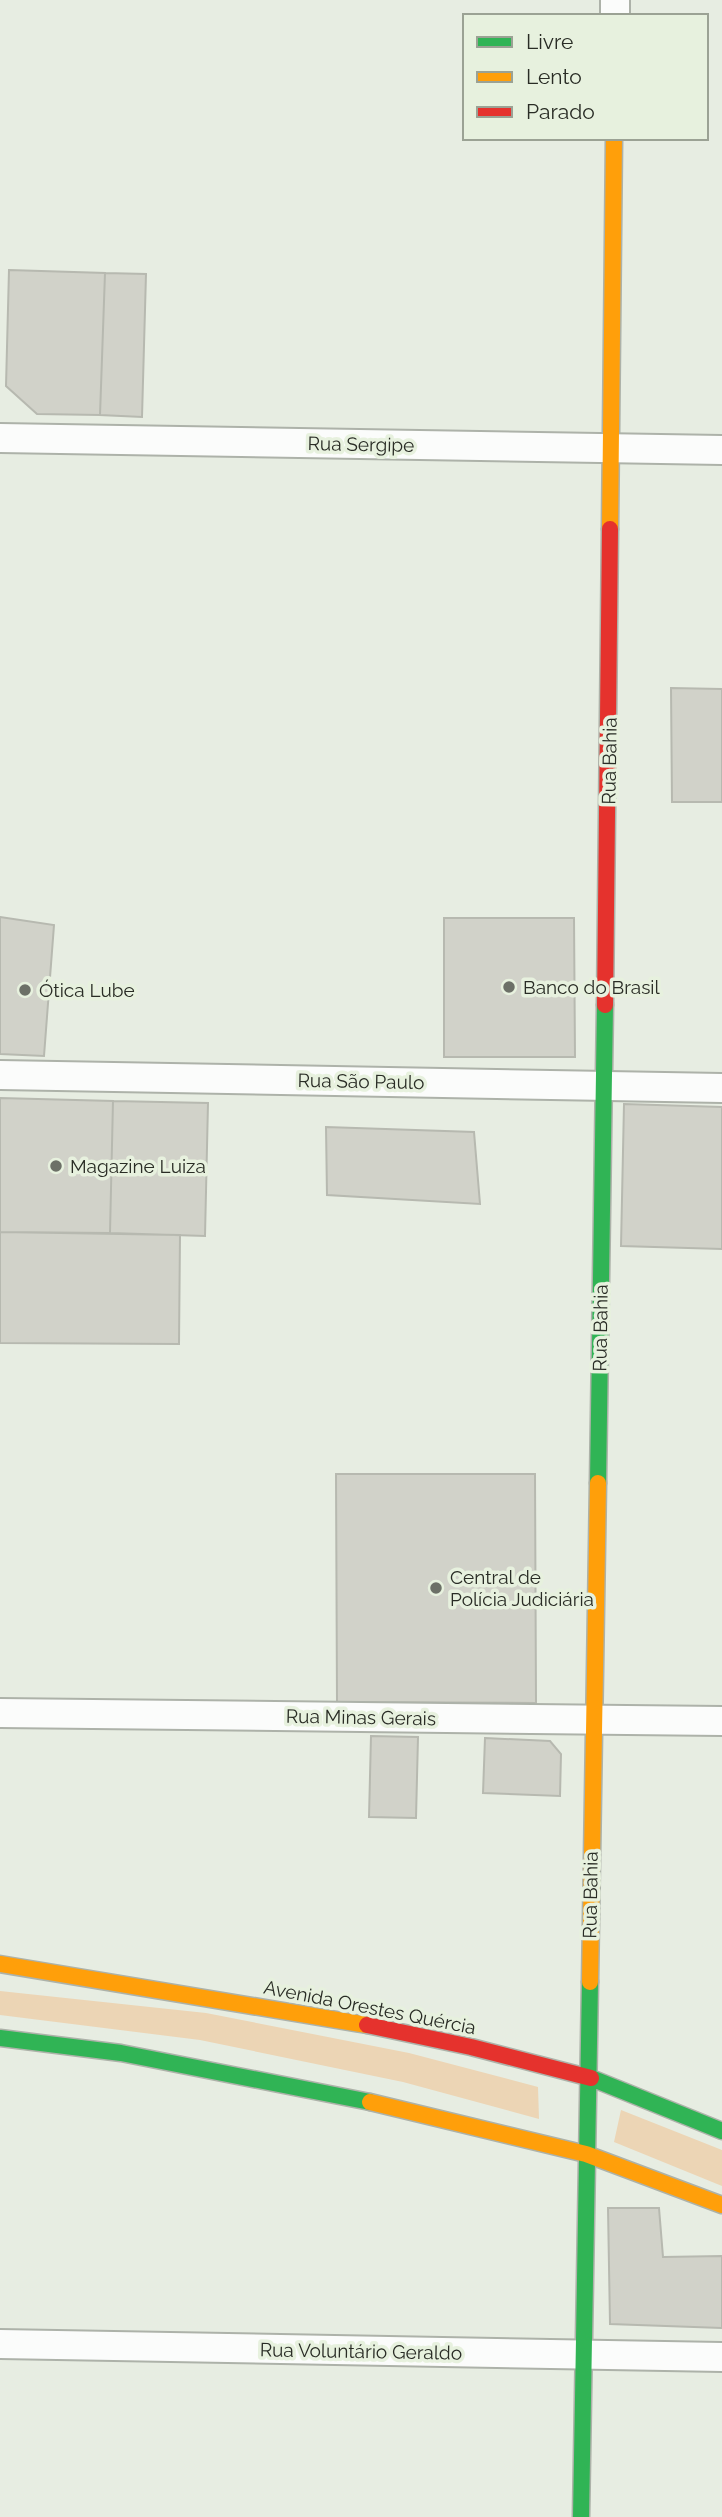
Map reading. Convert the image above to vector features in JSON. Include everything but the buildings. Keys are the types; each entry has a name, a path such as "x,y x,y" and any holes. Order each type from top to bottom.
{"street":[{"name":"Rua Bahia","path":"581,2517 613,448 614,140"},
{"name":"Rua Sergipe","path":"0,438 722,450"},
{"name":"Rua São Paulo","path":"0,1075 722,1088"},
{"name":"Rua Minas Gerais","path":"0,1713 722,1721"},
{"name":"Avenida Orestes Quércia","path":"0,1964 330,2017 587,2077 722,2131"},
{"path":"0,2038 121,2053 315,2089 586,2154 722,2206"},
{"name":"Rua Voluntário Geraldo","path":"0,2344 722,2357"}],"shaded area":[{"path":"0,1991 206,2013 409,2053 538,2087 539,2119 403,2082 200,2040 0,2015"},
{"path":"621,2110 722,2150 722,2186 614,2142"}],"traffic: fast":[{"path":"598,1483 605,1005"},
{"path":"581,2517 590,1982"},
{"path":"0,2038 121,2053 370,2102"},
{"path":"591,2078 722,2131"}],"traffic: slow":[{"path":"610,529 614,140"},
{"path":"590,1982 598,1483"},
{"path":"0,1964 367,2025"},
{"path":"370,2102 586,2154 722,2205"}],"traffic: jam":[{"path":"605,1005 610,529"},
{"path":"367,2025 471,2047 591,2078"}],"place":[{"name":"Banco do Brasil","path":"509,987"},
{"name":"Ótica Lube","path":"25,990"},
{"name":"Magazine Luiza","path":"56,1166"},
{"name":"Central de Polícia Judiciária","path":"436,1588"}]}
